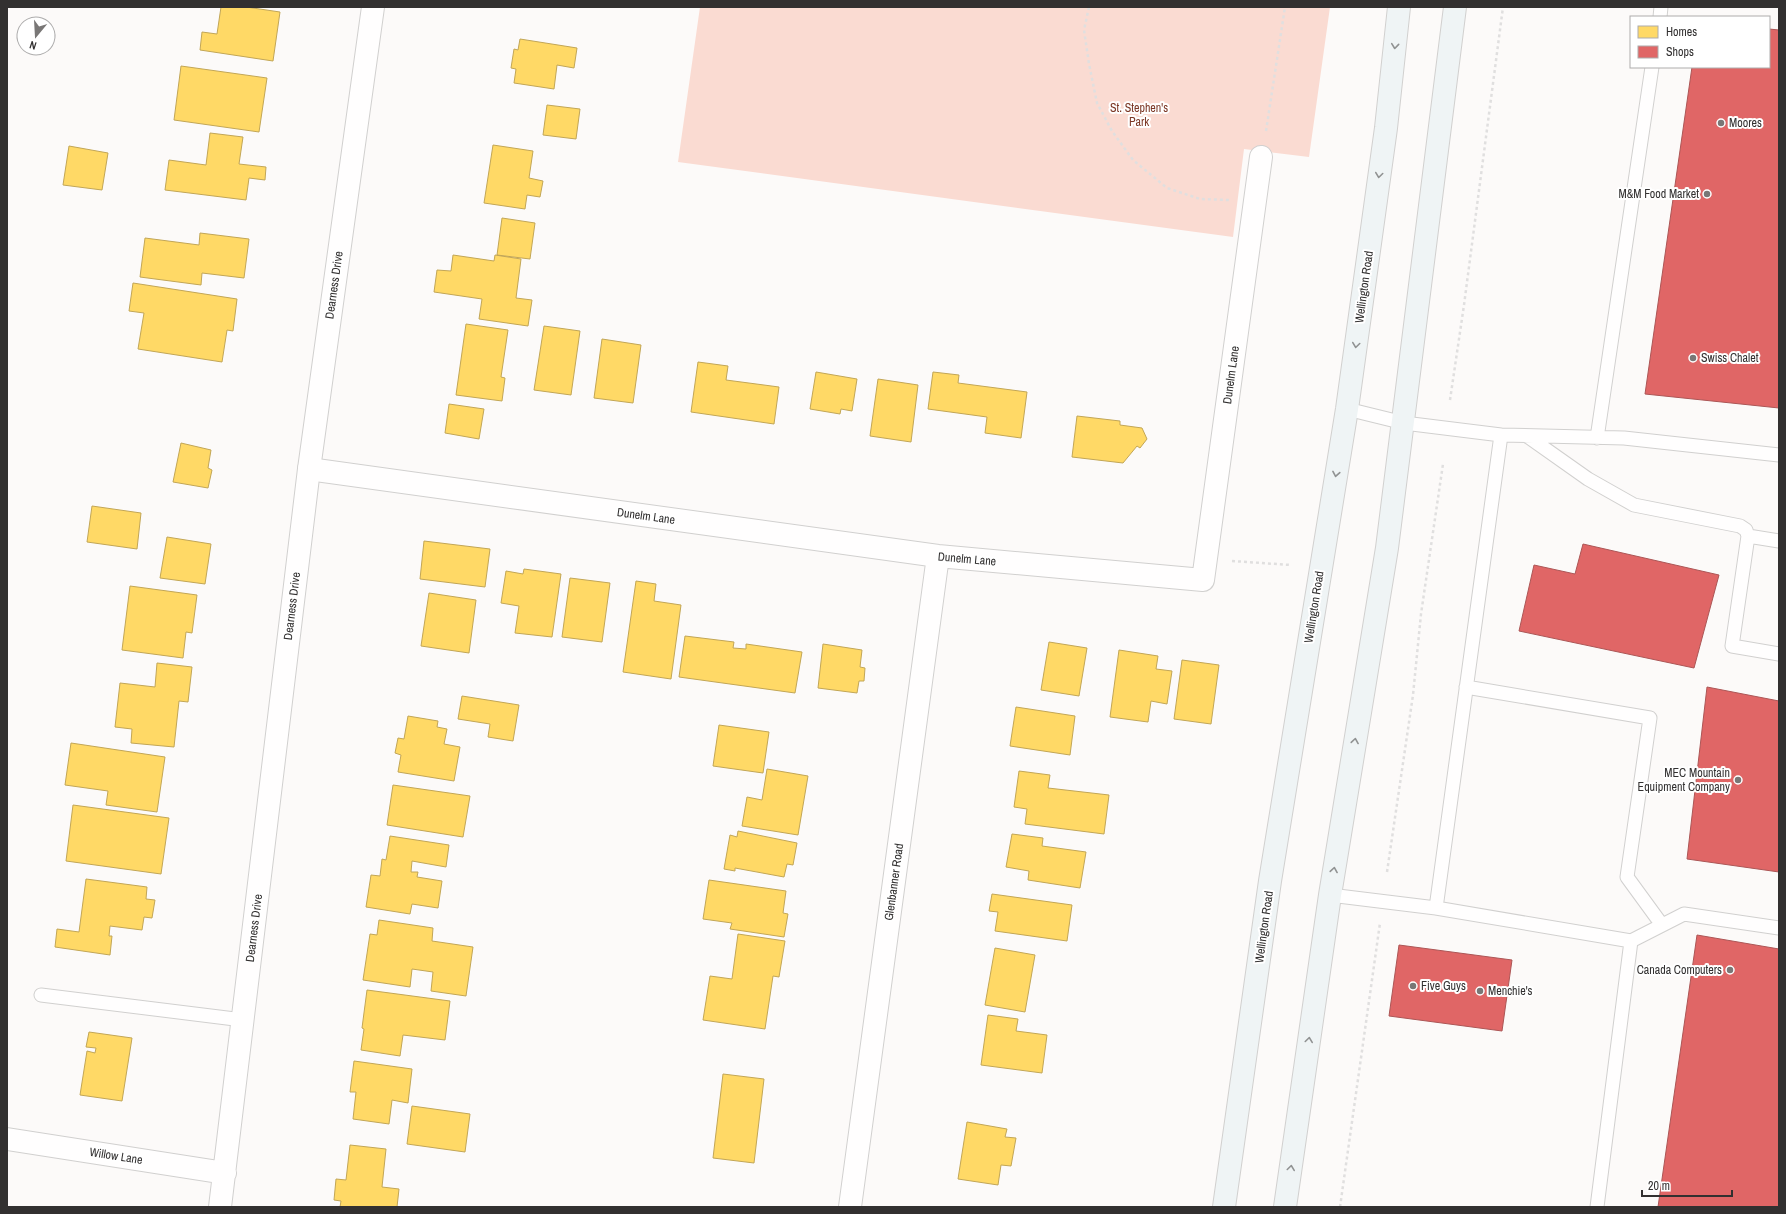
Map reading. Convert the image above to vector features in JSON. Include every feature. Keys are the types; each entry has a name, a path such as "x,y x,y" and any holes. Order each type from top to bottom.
{"main road":[{"name":"Wellington Road","path":"1224,1207 1271,873 1347,409 1385,136 1399,7"},
{"path":"1285,1207 1330,895 1387,548 1404,423 1455,7"}],"street":[{"name":"Dearness Drive","path":"220,1207 309,469 373,7"},
{"name":"Dunelm Lane","path":"309,469 938,556 1203,580 1261,157"},
{"name":"Glenbanner Road","path":"850,1207 938,556"},
{"name":"Willow Lane","path":"7,1139 225,1173"}],"lane":[{"path":"1597,438 1652,68"},
{"path":"1347,409 1404,423 1501,435 1624,438 1779,455"},
{"path":"1436,908 1501,435"},
{"path":"1527,436 1588,479 1634,505 1740,526 1746,530 1748,536 1732,646 1779,654"},
{"path":"1748,536 1779,541"},
{"path":"1466,687 1650,718 1627,878 1662,925"},
{"path":"1330,895 1436,908 1631,941 1684,914 1779,928"},
{"path":"1597,1207 1631,941"},
{"path":"41,995 243,1020"}],"path":[{"path":"1089,7 1084,30 1096,103 1112,131 1133,160 1167,188 1200,199 1255,200"},
{"path":"1261,157 1285,7"},
{"path":"1450,400 1503,7"},
{"path":"1387,872 1413,695 1421,614 1443,464"},
{"path":"1206,559 1291,565"},
{"path":"1340,1207 1380,922"}],"green space":[{"name":"St. Stephen's Park","path":"700,7 1330,7 1309,157 1244,149 1233,237 678,162"}],"building: Homes":[{"path":"221,7 246,7 280,12 273,61 200,50 202,32 217,34"},
{"path":"520,39 577,48 574,68 557,65 554,89 514,83 516,69 511,68 514,49 518,50"},
{"path":"181,66 267,78 259,132 174,120"},
{"path":"547,105 580,109 576,139 543,135"},
{"path":"210,133 243,137 239,164 266,167 265,180 249,178 246,200 165,190 169,160 206,165"},
{"path":"493,145 533,151 529,178 543,181 540,197 527,195 525,209 484,203"},
{"path":"69,146 108,153 102,190 63,185"},
{"path":"502,218 535,223 530,259 497,255"},
{"path":"200,233 249,239 244,278 202,273 201,285 140,277 145,238 199,245"},
{"path":"453,255 494,261 495,255 521,259 516,298 532,300 528,326 479,319 482,299 434,292 437,270 451,271"},
{"path":"133,283 237,299 233,331 227,330 222,362 138,349 144,313 129,311"},
{"path":"466,324 508,330 501,377 505,378 502,401 456,395"},
{"path":"544,326 580,331 571,395 534,390"},
{"path":"602,339 641,345 633,403 594,398"},
{"path":"698,362 728,366 726,380 779,387 774,424 691,412"},
{"path":"816,372 857,379 852,411 841,409 840,414 810,409"},
{"path":"933,372 959,375 958,383 1027,392 1021,438 985,433 987,417 928,409"},
{"path":"878,379 918,385 911,442 870,436"},
{"path":"449,404 484,409 479,439 445,433"},
{"path":"1077,416 1120,421 1120,425 1142,428 1147,439 1140,448 1137,446 1123,463 1072,457"},
{"path":"181,443 211,450 208,468 212,470 208,488 173,482"},
{"path":"92,506 141,513 137,549 87,542"},
{"path":"167,537 211,544 205,584 160,578"},
{"path":"424,541 490,549 485,587 420,579"},
{"path":"524,569 561,574 552,637 515,633 519,606 501,603 506,571 523,574"},
{"path":"570,578 610,583 602,642 562,637"},
{"path":"636,581 656,584 654,601 681,605 671,679 623,672"},
{"path":"130,586 197,595 192,633 186,632 183,658 122,650"},
{"path":"429,593 476,600 469,653 421,646"},
{"path":"685,636 734,642 733,648 746,649 746,644 802,652 795,693 679,677"},
{"path":"1049,642 1087,648 1079,696 1041,690"},
{"path":"823,644 862,650 860,667 865,668 864,681 859,681 857,693 818,688"},
{"path":"1119,650 1158,656 1156,669 1172,671 1167,704 1151,701 1148,722 1110,717"},
{"path":"1182,660 1219,665 1211,724 1174,719"},
{"path":"157,663 192,667 188,702 179,701 174,747 131,743 132,729 115,727 120,683 155,687"},
{"path":"462,696 519,705 513,741 488,737 490,724 458,719"},
{"path":"1016,707 1075,716 1070,755 1010,746"},
{"path":"408,716 438,721 437,727 447,729 444,744 460,747 454,781 398,772 401,755 395,753 398,738 404,739"},
{"path":"719,725 769,732 763,773 713,766"},
{"path":"71,743 165,757 157,812 106,805 108,791 65,785"},
{"path":"767,769 808,776 798,835 742,826 747,797 762,800"},
{"path":"1019,771 1050,775 1048,788 1109,795 1104,834 1025,824 1027,809 1014,807"},
{"path":"393,785 470,796 463,837 387,825"},
{"path":"73,805 169,818 161,874 66,861"},
{"path":"738,831 797,843 793,865 787,864 784,877 735,868 735,871 724,869 730,835 737,837"},
{"path":"1012,834 1043,838 1042,846 1086,852 1080,888 1028,880 1029,871 1006,867"},
{"path":"390,836 449,845 446,867 412,861 411,872 418,872 417,877 442,881 438,908 412,904 410,914 366,907 371,875 380,876 382,859 386,860"},
{"path":"86,879 147,887 146,899 155,900 152,918 144,917 142,930 110,926 109,936 112,936 110,955 55,947 57,929 79,932"},
{"path":"709,880 786,891 783,913 788,914 784,937 730,929 732,923 703,919"},
{"path":"992,894 1072,905 1067,941 995,931 998,912 989,911"},
{"path":"379,920 433,928 432,941 473,947 466,996 431,991 433,972 412,969 410,987 363,980 370,934 377,935"},
{"path":"738,934 785,941 779,977 773,976 765,1029 703,1020 710,976 732,979"},
{"path":"995,948 1035,955 1025,1012 985,1005"},
{"path":"367,990 450,1001 445,1040 403,1035 400,1056 361,1050"},
{"path":"988,1015 1018,1019 1016,1031 1047,1035 1042,1073 981,1065"},
{"path":"89,1032 132,1038 122,1101 80,1095 87,1051 95,1053 96,1048 86,1047"},
{"path":"354,1061 412,1069 408,1103 392,1100 389,1124 353,1119 356,1092 350,1092"},
{"path":"723,1074 764,1079 754,1163 713,1158"},
{"path":"412,1106 470,1114 465,1152 407,1144"},
{"path":"967,1122 1007,1129 1005,1137 1016,1138 1011,1166 1001,1165 998,1185 958,1179"},
{"path":"350,1145 386,1149 382,1187 399,1189 397,1207 340,1207 341,1201 334,1200 336,1179 346,1180"}],"building: Shops":[{"path":"1770,29 1779,30 1779,408 1645,394 1692,68 1770,68"},
{"path":"1583,544 1719,575 1694,668 1519,631 1534,565 1575,574"},
{"name":"MEC Mountain Equipment Company","path":"1707,687 1779,701 1779,872 1687,859"},
{"path":"1697,935 1779,949 1779,1207 1658,1207"},
{"path":"1399,945 1512,960 1502,1031 1389,1016"}],"place":[{"name":"Moores","path":"1721,123"},
{"name":"M&M Food Market","path":"1707,194"},
{"name":"Swiss Chalet","path":"1693,358"},
{"name":"MEC Mountain Equipment Company","path":"1738,780"},
{"name":"Canada Computers","path":"1730,970"},
{"name":"Five Guys","path":"1413,986"},
{"name":"Menchie's","path":"1480,991"}]}
